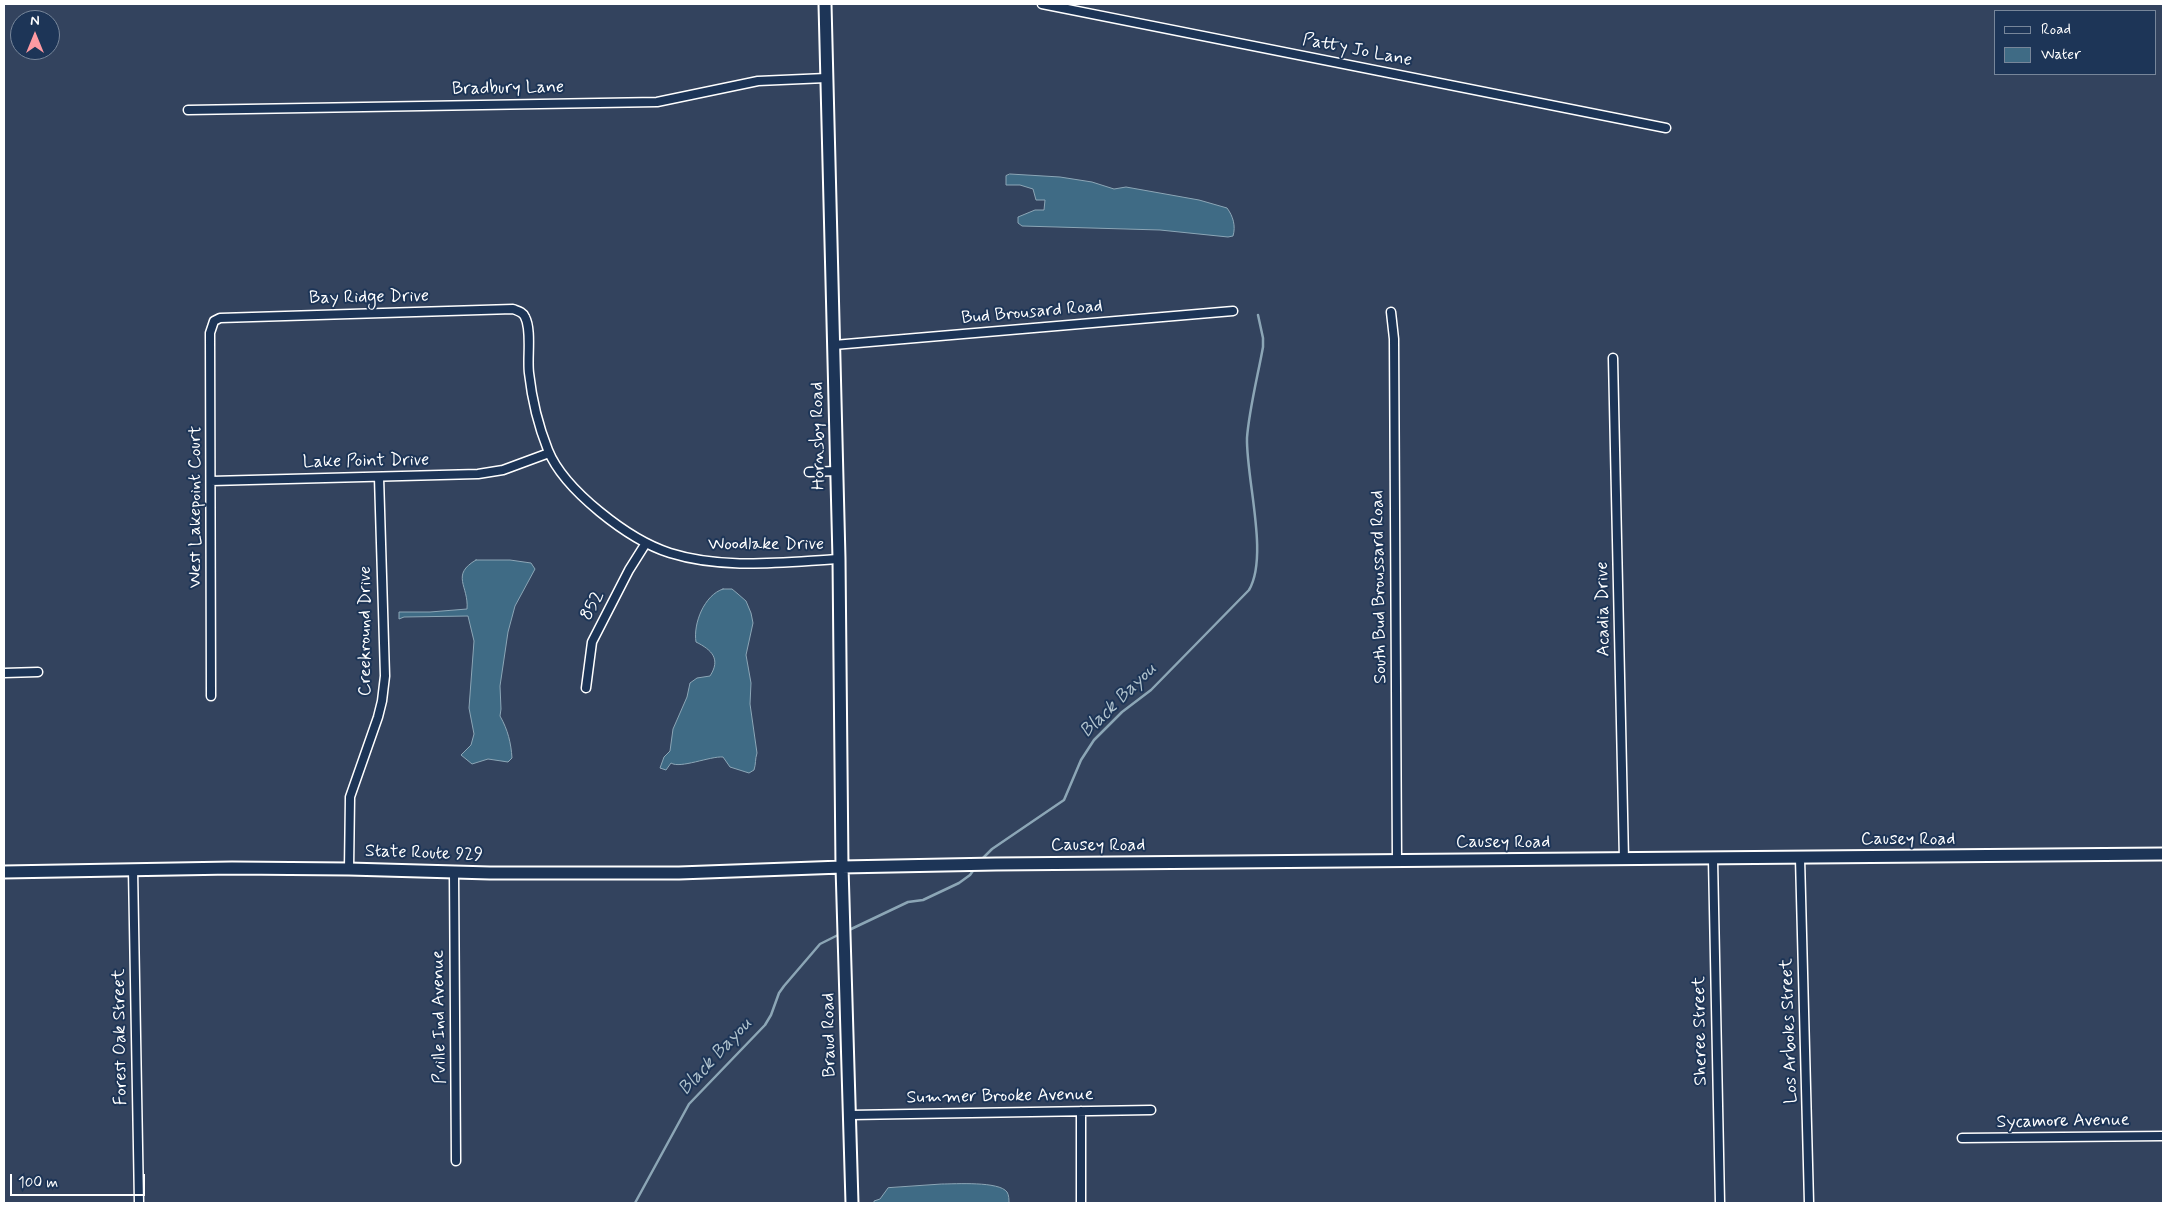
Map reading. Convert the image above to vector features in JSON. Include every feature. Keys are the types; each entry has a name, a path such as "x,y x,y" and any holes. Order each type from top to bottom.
{"street":[{"name":"Hornsby Road","path":"825,4 839,559 842,867"},
{"name":"Patty Jo Lane","path":"1042,4 1666,128"},
{"name":"Bradbury Lane","path":"188,110 657,102 758,80 826,78"},
{"name":"Bay Ridge Drive","path":"217,319 229,316 286,314 513,309 521,312"},
{"name":"Bud Brousard Road","path":"834,345 1233,311"},
{"name":"Woodlake Drive","path":"521,312 525,316 528,326 529,372 532,396 539,425 549,453 567,479 586,501 646,544 681,556 720,562 743,563 839,559"},
{"name":"South Bud Broussard Road","path":"1391,312 1394,339 1397,861"},
{"name":"West Lakepoint Court","path":"211,696 210,332 214,321 217,319"},
{"name":"Acadia Drive","path":"1613,358 1624,860"},
{"name":"Lake Point Drive","path":"211,481 478,474 503,470 549,453"},
{"path":"809,472 837,471"},
{"name":"Creekround Drive","path":"349,868 350,797 378,717 385,676 379,477"},
{"name":"852","path":"586,688 592,642 629,570 646,544"},
{"path":"4,673 38,672"},
{"name":"Causey Road","path":"842,867 2163,854"},
{"name":"Los Arboles Street","path":"1800,858 1809,1203"},
{"name":"Sheree Street","path":"1713,859 1720,1203"},
{"name":"State Route 929","path":"4,872 133,869 349,868 454,873 679,874 842,867"},
{"name":"Braud Road","path":"842,867 846,938 852,1203"},
{"name":"Forest Oak Street","path":"133,869 139,1203"},
{"name":"Pville Ind Avenue","path":"454,873 456,1161"},
{"name":"Summer Brooke Avenue","path":"850,1115 1151,1110"},
{"path":"1081,1111 1081,1203"},
{"name":"Sycamore Avenue","path":"1962,1138 2163,1136"}],"water":[{"path":"1010,174 1060,177 1092,182 1114,189 1126,187 1199,200 1227,208 1233,221 1233,236 1160,230 1022,226 1018,223 1018,217 1035,210 1044,210 1045,200 1036,200 1033,189 1020,185 1006,185 1006,176"},
{"path":"476,560 510,560 531,563 535,569 515,606 508,632 500,686 500,716 507,731 512,752 512,758 508,762 488,759 472,764 461,755 471,745 474,734 469,708 474,641 468,616 404,617 399,619 399,612 467,609 462,576 468,565"},
{"path":"723,589 732,589 746,601 753,623 746,655 751,683 750,704 757,753 754,770 749,773 730,767 723,757 681,764 671,763 666,770 660,768 664,757 670,751 673,729 687,697 690,683 697,678 710,676 715,665 715,660 710,652 696,642 696,627 705,604 716,592"},
{"path":"942,1184 995,1186 1007,1192 1009,1203 874,1203 874,1201 880,1199 888,1188"}],"waterway":[{"name":"Black Bayou","path":"981,860 992,849 1064,800 1081,760 1094,740 1122,712 1151,690 1249,590 1255,575 1257,538 1247,438 1263,347 1258,315"},
{"name":"Black Bayou","path":"847,931 908,902 923,900 959,883 970,875 975,868"},
{"name":"Black Bayou","path":"635,1203 689,1104 765,1025 779,993 820,944 840,934"}]}
